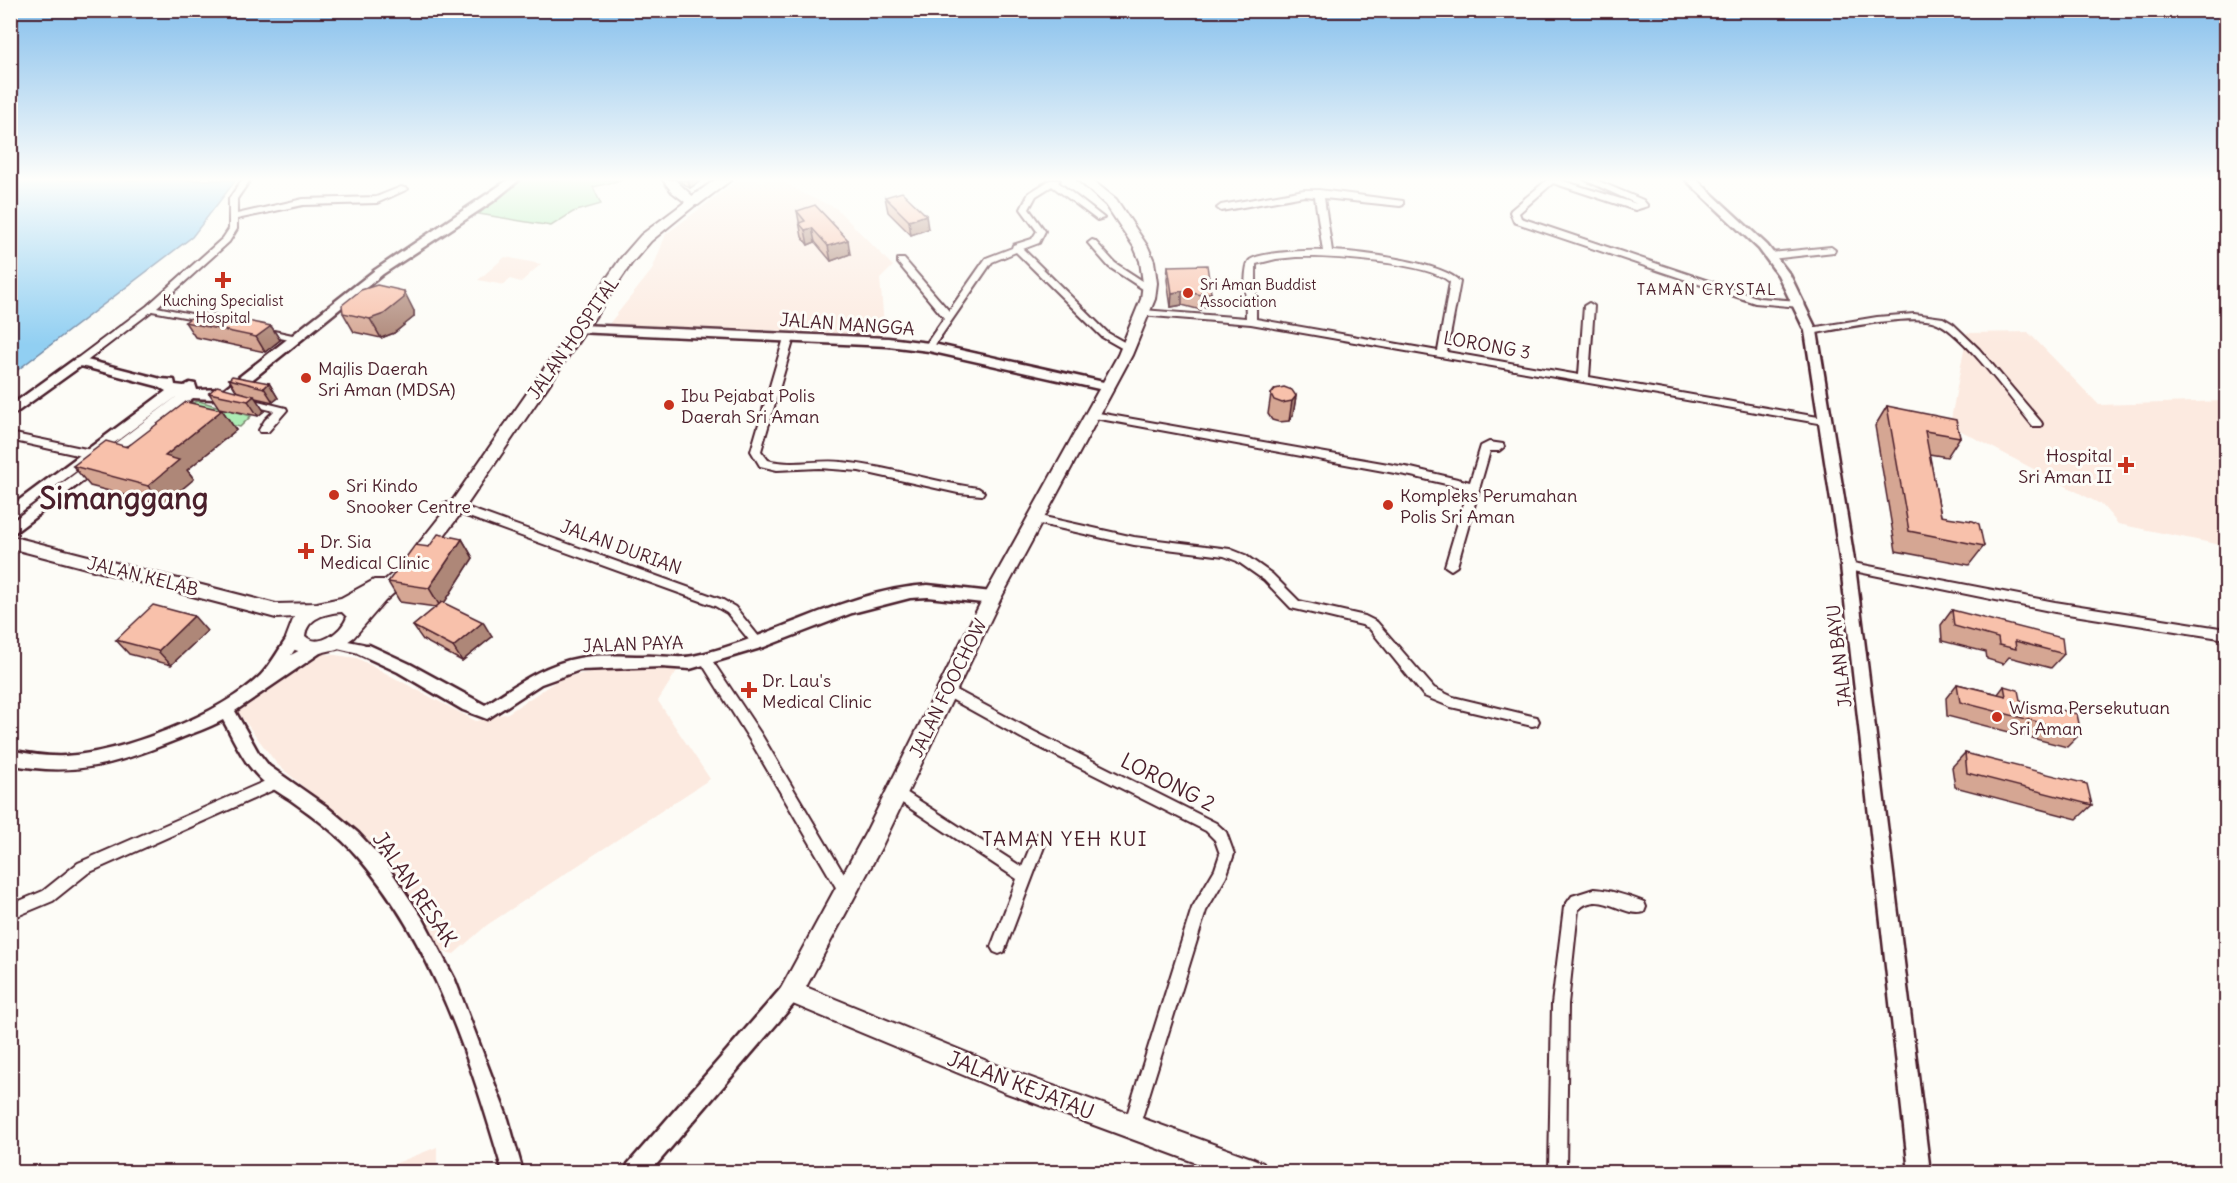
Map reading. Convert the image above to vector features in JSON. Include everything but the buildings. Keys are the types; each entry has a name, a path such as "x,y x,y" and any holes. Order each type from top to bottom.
{"main road":[{"name":"JALAN HOSPITAL","path":"317,610 342,605 369,593 387,579 451,508 469,486 637,247 652,235"},
{"name":"JALAN FOOCHOW","path":"790,992 898,793 992,598 1108,387 1119,343 1143,313 1149,289 1147,261 1133,235"},
{"name":"JALAN HOSPITAL","path":"325,645 354,625 379,596 407,571 451,508"},
{"name":"JALAN KELAB","path":"10,542 276,611 317,610"},
{"path":"342,605 353,611 354,625"},
{"path":"295,635 302,620 317,610"},
{"path":"276,611 303,646 325,645"},
{"name":"JALAN KEJATAU","path":"790,992 1004,1080 1254,1173"}],"street":[{"path":"10,413 150,308 229,235"},
{"path":"221,392 235,387 379,272 435,235"},
{"path":"929,347 989,260 1016,247 1036,241 1041,235"},
{"path":"1325,235 1328,253"},
{"path":"1562,235 1758,301 1800,304"},
{"name":"JALAN BAYU","path":"1751,235 1784,275 1800,304 1811,331 1820,378 1824,421 1848,566 1920,1173"},
{"path":"1092,243 1112,265 1149,289"},
{"path":"1016,247 1119,343"},
{"path":"1770,256 1831,250"},
{"path":"1251,321 1252,263 1265,258 1328,253 1382,259 1437,272 1453,279 1456,285 1442,354"},
{"path":"901,261 950,319"},
{"path":"1584,379 1589,306"},
{"path":"150,308 218,322"},
{"name":"LORONG 3","path":"1143,313 1251,321 1824,421"},
{"path":"1811,331 1921,317 1941,320 1958,332 2037,424"},
{"path":"249,329 294,338"},
{"name":"JALAN MANGGA","path":"580,329 850,339 929,347 1108,387"},
{"path":"789,338 756,451 764,463 776,467 818,464 857,466 940,486 978,492"},
{"path":"79,362 161,383 168,387 221,392 282,410 264,430"},
{"path":"10,515 91,454 189,388"},
{"path":"10,531 189,388"},
{"path":"1093,415 1411,472 1474,487"},
{"path":"10,436 91,454"},
{"path":"1451,566 1485,449 1489,446 1499,447"},
{"name":"JALAN DURIAN","path":"451,508 719,603 731,610 758,643"},
{"path":"1035,519 1134,541 1234,554 1268,577 1295,605 1365,621 1373,625 1420,684 1440,698 1532,721"},
{"path":"1848,566 2055,608 2226,634"},
{"name":"JALAN PAYA","path":"363,649 404,668 469,705 487,712 535,680 579,664 661,661 690,663 758,643 821,618 893,595 928,591 992,598"},
{"path":"10,757 38,763 91,760 135,748 188,729 226,710 267,679 325,645 363,649 354,625"},
{"path":"267,679 295,635"},
{"path":"705,659 759,744 846,891"},
{"name":"LORONG 2","path":"947,690 1030,736 1211,827 1221,836 1227,847 1226,861 1199,908 1131,1128"},
{"name":"JALAN RESAK","path":"226,710 252,757 263,771 352,837 376,868 433,953 442,971 498,1119 513,1173"},
{"path":"10,912 48,896 83,868 277,782"},
{"path":"898,793 1026,877"},
{"path":"999,947 1040,839"},
{"path":"1557,1173 1560,1004 1571,907 1575,901 1589,896 1639,906"},
{"name":"JALAN FOOCHOW","path":"636,1173 790,992"}],"shaded area":[{"path":"666,235 863,235 893,266 880,279 885,335 609,324 652,270"},
{"path":"505,257 541,264 521,282 510,279 504,285 478,280"},
{"name":"Hospital Sri Aman II","path":"2028,332 2099,405 2226,401 2226,546 2118,524 2102,505 1950,425 1967,333"},
{"path":"320,653 357,658 476,721 508,713 561,678 610,668 678,669 658,701 710,779 487,925 454,954 439,951 372,846 277,764 237,711"},
{"path":"437,1147 437,1172 374,1172"}],"green space":[{"path":"199,401 251,416 240,427 200,419 182,405"}],"water":[{"path":"11,235 193,235 192,237 11,375"}],"place":[{"name":"Kuching Specialist Hospital","path":"223,280"},
{"name":"Sri Aman Buddist Association","path":"1188,293"},
{"name":"Majlis Daerah Sri Aman (MDSA)","path":"306,378"},
{"name":"Ibu Pejabat Polis Daerah Sri Aman","path":"669,405"},
{"name":"Hospital Sri Aman II","path":"2126,465"},
{"name":"Sri Kindo Snooker Centre","path":"334,495"},
{"name":"Kompleks Perumahan Polis Sri Aman","path":"1388,505"},
{"name":"Dr. Sia Medical Clinic","path":"306,551"},
{"name":"Dr. Lau's Medical Clinic","path":"749,690"},
{"name":"Wisma Persekutuan Sri Aman","path":"1997,717"}],"district":[{"name":"TAMAN CRYSTAL","path":"1707,289"},
{"name":"Simanggang","path":"124,498"},
{"name":"TAMAN YEH KUI","path":"1065,838"}]}
